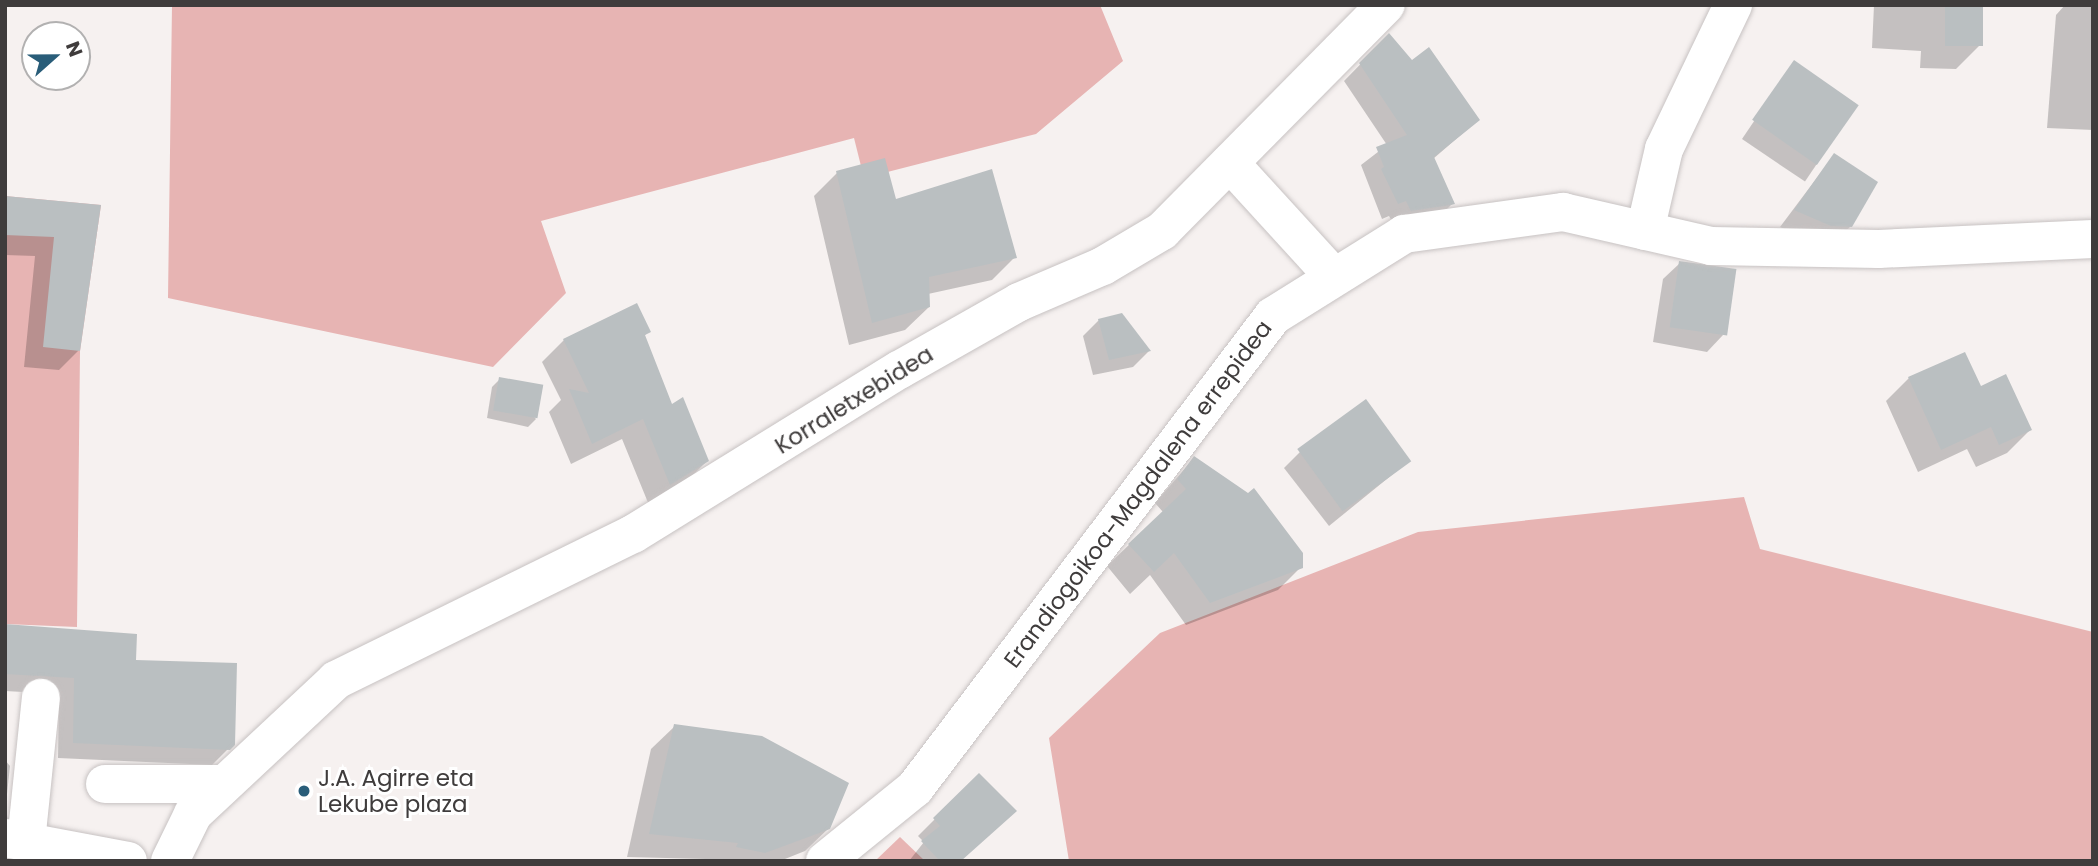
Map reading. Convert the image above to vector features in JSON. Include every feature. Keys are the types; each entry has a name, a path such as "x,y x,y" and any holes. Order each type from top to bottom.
{"street":[{"name":"Korraletxebidea","path":"170,861 193,814 336,680 633,534 899,370 1019,302 1103,266 1150,238 1230,163 1386,5"},
{"path":"1645,231 1664,149 1733,5"},
{"path":"1230,163 1334,277"},
{"name":"Erandiogoikoa-Magdalena errepidea","path":"825,861 915,788 1273,316 1404,234 1563,212 1711,246 1879,249 2093,239"},
{"path":"41,698 16,840 128,861"},
{"path":"105,784 224,784"}],"shaded area":[{"path":"172,5 1100,5 1123,61 1036,134 864,178 854,138 541,221 566,293 493,367 168,298"},
{"path":"5,196 101,205 80,351 77,627 5,624"},
{"path":"1744,497 1760,549 2093,632 2093,861 1069,861 1049,738 1160,633 1418,532"},
{"path":"900,837 925,861 875,861"}],"building":[{"path":"1945,5 1983,5 1983,46 1945,46"},
{"path":"1389,33 1412,60 1429,47 1480,120 1434,157 1455,204 1411,211 1406,201 1398,204 1381,169 1384,167 1376,147 1407,135 1359,63"},
{"path":"1794,60 1859,105 1817,165 1752,120"},
{"path":"1834,153 1878,182 1852,227 1831,226 1794,210"},
{"path":"885,158 896,199 992,169 1017,258 929,277 930,307 872,323 836,171"},
{"path":"5,196 101,205 80,351 43,347 54,237 5,235"},
{"path":"1679,261 1736,269 1727,335 1670,327"},
{"path":"637,303 651,332 645,335 672,404 683,397 709,461 670,485 643,419 592,444 569,389 589,393 563,339"},
{"path":"1122,313 1151,351 1109,360 1098,319"},
{"path":"1965,352 1981,386 2006,374 2032,430 1999,445 1991,427 1941,450 1908,377"},
{"path":"499,377 543,385 537,418 493,410"},
{"path":"1366,399 1411,461 1342,511 1297,449"},
{"path":"1194,456 1248,493 1254,488 1303,553 1303,568 1210,603 1174,553 1154,572 1128,544 1186,489 1177,479"},
{"path":"5,624 137,634 136,660 237,663 235,745 230,750 73,743 74,678 5,674"},
{"path":"674,724 762,736 849,783 830,829 765,853 736,847 738,843 649,834"},
{"path":"979,773 1017,811 961,861 940,861 921,841 940,826 933,818"}],"place":[{"name":"J.A. Agirre eta Lekube plaza","path":"304,791"}]}
